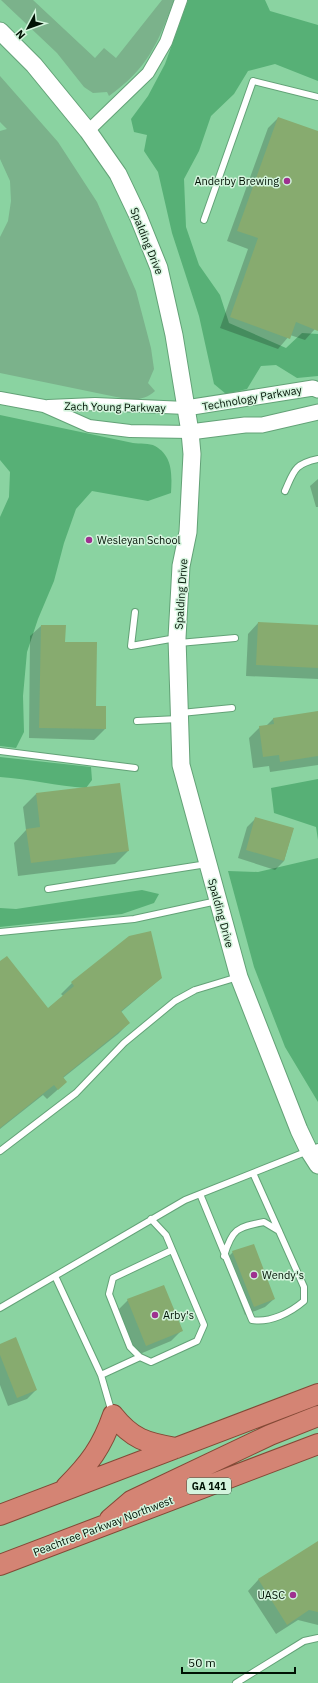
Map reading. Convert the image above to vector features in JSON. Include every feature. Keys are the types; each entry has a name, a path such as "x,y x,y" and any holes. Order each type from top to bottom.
{"highway":[{"path":"0,1515 318,1394"},
{"path":"0,1530 53,1495 80,1473 98,1451 105,1438 113,1415 130,1434 143,1441 176,1448"},
{"path":"101,1527 131,1501 270,1435 318,1416"},
{"name":"Peachtree Parkway Northwest","path":"0,1566 318,1444"}],"main road":[{"name":"Spalding Drive","path":"0,31 34,65 88,131 118,174 138,216 159,268 174,335 190,432 192,454 188,532 181,566 177,640 181,765 239,977 259,1032 315,1154"}],"street":[{"path":"88,131 148,73 166,42 181,0"},
{"name":"Technology Parkway","path":"186,408 313,388 318,390"},
{"name":"Zach Young Parkway","path":"0,398 44,406 95,404 186,408"},
{"name":"Zach Young Parkway","path":"44,406 89,426 130,430 190,432"},
{"path":"190,432 245,425 262,425 318,412"}],"lane":[{"path":"204,220 253,81 318,97"},
{"path":"285,491 294,469 307,461 318,459"},
{"path":"135,612 131,646 177,640 234,638"},
{"path":"137,721 232,708"},
{"path":"0,751 135,768"},
{"path":"48,889 207,864"},
{"path":"0,932 134,919 217,901"},
{"path":"0,1151 76,1093 124,1043 175,1001 195,990 239,977"},
{"path":"0,1308 168,1209 200,1194 254,1173 315,1154"},
{"path":"200,1194 224,1256 252,1320 262,1322 294,1311 304,1301 304,1287 254,1173"},
{"path":"151,1219 166,1235 204,1325 197,1342 151,1362 140,1357 130,1347 109,1294 113,1278 172,1250"},
{"path":"224,1256 230,1238 237,1230 248,1225 264,1222 279,1231"},
{"path":"55,1276 101,1375 113,1415"},
{"path":"101,1375 140,1357"},
{"path":"236,1683 304,1641 318,1638"}],"shaded area":[{"path":"0,0 318,0 318,1683 0,1683"},
{"path":"1,0 33,0 95,58 104,48 116,58 162,0 174,0 163,29 150,54 133,75 109,96 107,92 93,93 84,87 57,53"},
{"path":"188,0 265,0 270,11 318,25 318,81 275,64 248,71 234,94 211,116 199,151 184,179 186,227 199,265 220,295 229,323 286,348 302,333 318,334 318,376 297,378 276,365 261,366 247,389 226,394 214,384 199,316 172,233 158,172 144,151 147,135 134,132 131,119 148,96 165,64"},
{"path":"0,76 58,142 97,202 136,291 151,348 154,369 148,383 155,391 152,394 138,399 126,399 0,373 0,237 8,221 11,201 10,181 0,159 0,131 7,129 0,122"},
{"path":"0,415 133,443 153,445 161,450 165,455 170,466 171,473 171,493 148,501 92,491 76,509 64,543 54,581 38,619 27,652 23,696 24,732 16,748 0,746 0,517 9,497 10,472 0,460"},
{"path":"0,757 91,767 92,780 86,788 0,777"},
{"path":"318,779 318,840 316,827 274,813 271,788"},
{"path":"318,858 318,1102 285,1047 254,967 228,871 258,872"},
{"path":"142,890 159,894 154,903 122,914 0,927 0,908 16,909"}],"building":[{"name":"Anderby Brewing","path":"278,117 318,131 318,331 296,322 290,339 230,317 258,238 237,231"},
{"path":"258,622 318,625 318,668 256,665"},
{"path":"41,625 66,625 65,642 97,642 96,706 106,706 106,729 39,728"},
{"path":"318,711 318,756 280,762 279,755 263,757 259,726 274,724 273,718"},
{"path":"120,783 129,851 31,863 26,829 40,827 36,793"},
{"path":"255,817 294,828 284,861 246,850"},
{"path":"151,931 162,978 121,1011 130,1023 63,1077 67,1082 58,1090 54,1085 0,1128 0,961 7,956 48,1008 74,986 71,982 129,936"},
{"name":"Wendy's","path":"254,1244 275,1299 254,1307 232,1251"},
{"name":"Arby's","path":"164,1285 183,1331 146,1346 127,1299"},
{"path":"16,1337 37,1390 17,1398 0,1355 0,1344"},
{"name":"UASC","path":"318,1541 318,1612 309,1610 287,1625 258,1579"}],"place":[{"name":"Anderby Brewing","path":"287,181"},
{"name":"Wesleyan School","path":"89,540"},
{"name":"Wendy's","path":"254,1275"},
{"name":"Arby's","path":"155,1315"},
{"name":"UASC","path":"293,1595"}]}
